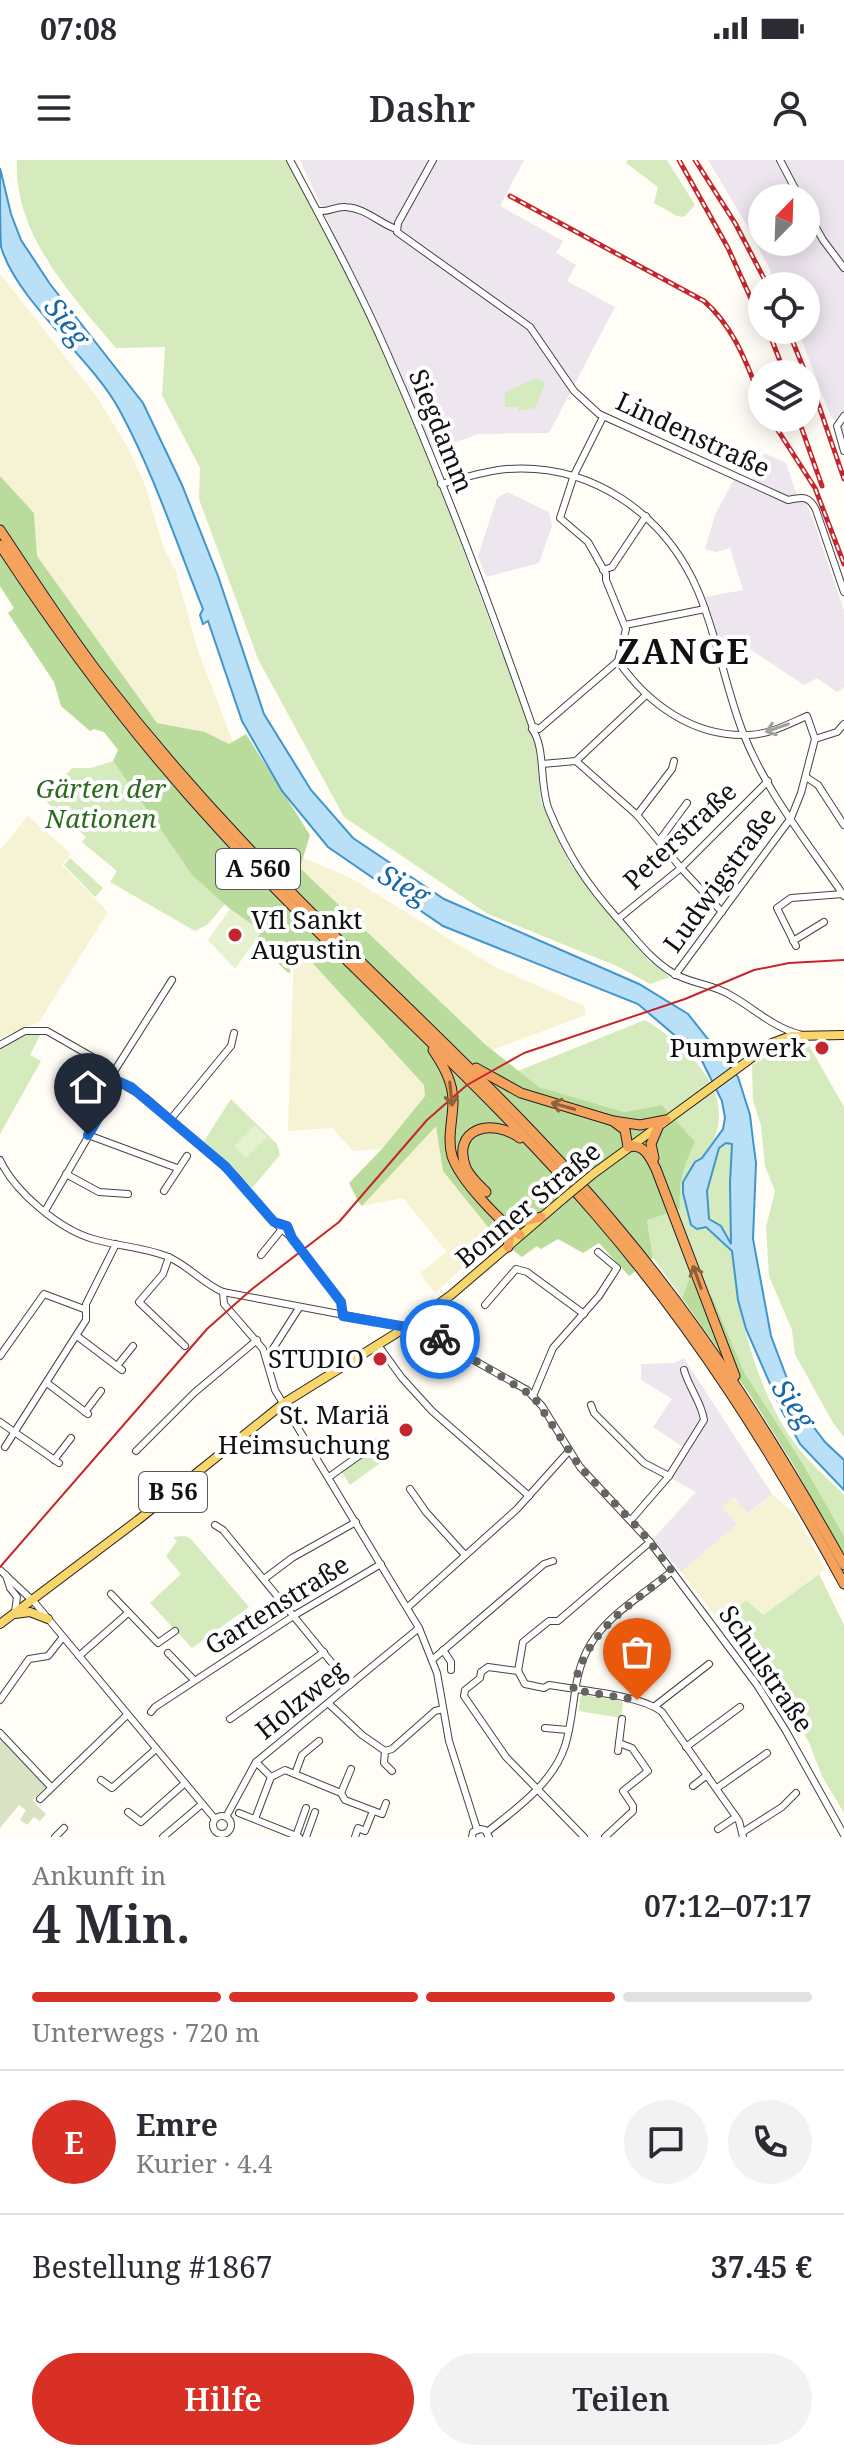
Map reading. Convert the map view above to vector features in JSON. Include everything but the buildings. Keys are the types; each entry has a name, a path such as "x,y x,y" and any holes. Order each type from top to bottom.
{"highway":[{"name":"A 560","path":"0,530 98,672 171,763 251,850 560,1162 618,1228 705,1339 751,1407 844,1565"},
{"name":"A 560","path":"0,545 83,667 148,750 231,841 550,1165 638,1265 699,1346 774,1461 844,1584"},
{"path":"419,1031 443,1066 452,1089 452,1157 463,1177 520,1235"},
{"path":"448,1046 489,1077 521,1093 613,1121 640,1125 662,1122"},
{"path":"613,1121 625,1130 628,1147 646,1151 656,1169 724,1350 751,1407"},
{"path":"656,1169 651,1144 662,1122"},
{"path":"508,1247 508,1222 466,1167 466,1143 472,1134 487,1126 509,1130 550,1165"},
{"path":"508,1222 541,1217"}],"main road":[{"name":"Bonner Straße","path":"0,1624 138,1520 284,1403 434,1308 593,1174 772,1043 804,1035 844,1035"},
{"path":"13,1615 30,1612 48,1619"}],"street":[{"name":"Siegdamm","path":"290,160 320,211 388,354 441,484 536,730 545,800 559,835 580,874 651,958 675,975"},
{"path":"396,229 433,160"},
{"path":"780,160 793,184"},
{"name":"Lindenstraße","path":"320,211 337,207 356,208 396,229 400,235 429,253 530,327 574,391 603,417 788,500 805,497 816,510 844,592"},
{"path":"820,235 844,268"},
{"path":"844,416 837,426 844,451"},
{"path":"536,730 618,661 625,625 588,542 563,523 560,515 574,475 603,417"},
{"path":"441,484 477,473 509,469 553,470 607,489 646,516 684,562 705,609 744,735 768,781 843,895"},
{"path":"603,570 612,567 646,516"},
{"path":"625,625 705,609"},
{"path":"618,661 646,695 667,713 720,732 744,735 773,730 807,716 815,739 837,732 844,724"},
{"path":"542,764 576,761 646,695"},
{"name":"Ludwigstraße","path":"675,975 791,818 806,777 815,739"},
{"path":"576,761 637,815 722,912"},
{"path":"637,815 672,769 674,761"},
{"path":"806,777 818,785 844,825"},
{"name":"Peterstraße","path":"618,919 681,868 768,781"},
{"path":"659,841 687,803"},
{"path":"777,908 791,898 843,895"},
{"path":"770,898 794,943 824,922"},
{"path":"675,975 730,994 772,1023 804,1035"},
{"path":"0,1045 25,1031 47,1031 115,1070 172,980"},
{"path":"772,1023 772,1043"},
{"path":"170,1120 231,1046 234,1033"},
{"path":"99,1071 146,1098 230,1171 292,1238 341,1302 343,1316"},
{"path":"45,1211 120,1082"},
{"path":"88,1135 177,1168"},
{"path":"164,1191 187,1156"},
{"path":"0,1160 18,1188 74,1232 169,1257 203,1282 223,1292 408,1326 433,1335 533,1396 553,1348 584,1314 617,1268 598,1252"},
{"path":"66,1174 99,1192 128,1194"},
{"path":"261,1255 282,1227"},
{"path":"5,1447 86,1320 84,1309 116,1244"},
{"path":"169,1257 163,1274 139,1302 182,1343 186,1333"},
{"path":"485,1305 516,1269 527,1272 584,1314"},
{"path":"223,1292 224,1304 257,1340 267,1358 275,1390 419,1628 432,1660 449,1741 477,1829 488,1835 536,1789 559,1761 580,1664 599,1633 672,1571"},
{"path":"0,1356 44,1294 84,1309"},
{"path":"267,1358 299,1308"},
{"path":"433,1335 429,1326 434,1308"},
{"path":"77,1336 120,1368 133,1346"},
{"path":"136,1451 194,1393 257,1340"},
{"path":"378,1345 432,1411 529,1496"},
{"path":"631,1520 669,1476 704,1420 703,1411 688,1387 684,1370"},
{"path":"47,1383 87,1413 101,1391"},
{"name":"Schulstraße","path":"533,1396 588,1476 650,1542 764,1696 844,1835"},
{"path":"591,1405 594,1413 644,1463 669,1476"},
{"path":"0,1422 56,1461 71,1438"},
{"path":"329,1477 378,1442"},
{"path":"408,1607 529,1496 569,1451"},
{"path":"410,1489 426,1512 465,1555"},
{"path":"264,1579 292,1558 356,1522"},
{"path":"215,1525 223,1530 295,1615 350,1685"},
{"path":"522,1695 525,1684 518,1671 523,1642 549,1621 558,1621 650,1542"},
{"path":"432,1660 544,1564 553,1561"},
{"name":"Gartenstraße","path":"151,1712 194,1680 295,1615 381,1564"},
{"path":"3,1573 32,1600 215,1819"},
{"path":"3,1573 18,1600 13,1615"},
{"path":"111,1594 158,1643 175,1631"},
{"path":"79,1656 128,1613"},
{"name":"Holzweg","path":"226,1817 256,1762 419,1628"},
{"path":"0,1700 29,1659 48,1656 63,1637"},
{"path":"443,1650 451,1662 451,1670"},
{"path":"230,1719 324,1652"},
{"name":"Gartenstraße","path":"168,1653 194,1680"},
{"path":"655,1706 709,1664"},
{"path":"518,1671 488,1667 464,1693 490,1737 584,1837"},
{"path":"525,1684 544,1688 549,1685 655,1706 717,1788 743,1834 794,1798 796,1793"},
{"path":"328,1703 362,1735 385,1751"},
{"path":"686,1747 740,1707"},
{"path":"385,1751 392,1749 435,1711 443,1709"},
{"path":"40,1799 127,1715"},
{"path":"605,1837 633,1811 623,1791 648,1771 632,1748 619,1747 622,1719"},
{"path":"545,1728 568,1730"},
{"path":"0,1733 51,1787"},
{"path":"295,1774 304,1752 319,1741"},
{"path":"101,1780 112,1788 156,1749"},
{"path":"385,1751 384,1763 392,1771"},
{"path":"717,1788 767,1753"},
{"path":"256,1762 271,1777"},
{"path":"255,1819 271,1777 283,1769 341,1793 345,1800 382,1814 386,1803"},
{"path":"341,1793 351,1769"},
{"path":"693,1786 707,1775"},
{"path":"128,1812 141,1822 185,1783"},
{"path":"163,1837 202,1804"},
{"path":"239,1813 298,1836 306,1808"},
{"path":"355,1837 358,1828 365,1831 373,1811"},
{"path":"306,1837 315,1812"},
{"path":"226,1817 230,1823 228,1831 216,1835 213,1827 215,1819 226,1817"},
{"path":"718,1829 736,1817"},
{"path":"55,1837 64,1828"},
{"path":"472,1837 477,1829"},
{"path":"228,1831 237,1837"}],"shaded area":[{"path":"300,160 524,160 500,206 563,241 556,253 576,265 567,281 615,307 549,433 478,434 433,451"},
{"path":"708,160 844,160 844,443 840,427 830,415 820,388 820,360 809,360 803,344 820,344 820,272 771,272 763,256 820,256 820,184 748,184 748,228"},
{"path":"0,274 97,397 128,448 145,485 163,546 176,571 197,648 233,742 229,744 205,732 157,723 37,556 34,513 0,476"},
{"path":"764,453 786,463 799,501 806,503 813,519 844,611 844,687 837,692 817,678 804,685 748,648 735,651 731,641 720,644 705,597 743,590 730,548 716,552 705,549 715,515 737,474 751,481"},
{"path":"507,492 549,512 552,526 539,563 486,577 478,556 497,498"},
{"path":"28,816 71,854 62,865 108,912 39,1022 0,1038 0,850"},
{"path":"303,858 349,877 493,966 584,1006 586,1015 492,1050 300,868"},
{"path":"297,946 424,1085 425,1096 382,1149 353,1151 332,1128 288,1131 294,949"},
{"path":"436,1125 443,1171 496,1237 435,1293 420,1273 447,1252 403,1198 362,1206"},
{"path":"684,1358 772,1494 748,1514 734,1497 737,1524 681,1572 653,1539 696,1492 665,1475 683,1447 653,1427 672,1399 641,1380 641,1364 674,1363"},
{"path":"772,1494 796,1515 825,1569 762,1616 746,1601 721,1623 681,1572 737,1524 722,1507 733,1497 749,1514"}],"green space":[{"path":"17,160 289,160 370,321 438,481 517,687 536,748 541,802 570,864 648,960 670,977 650,984 617,966 488,914 344,817 258,659 199,499 200,468 162,395 165,347 116,348 81,307 48,262 24,213 18,187"},
{"path":"628,160 667,160 695,205 684,217 654,203 658,187 626,163"},
{"path":"536,378 545,385 535,408 518,411 518,407 505,407 505,392"},
{"path":"0,476 34,513 37,556 157,723 205,732 229,744 246,734 310,835 300,868 486,1045 539,1087 624,1112 662,1105 695,1142 683,1174 680,1209 647,1220 653,1258 629,1276 599,1243 583,1253 558,1239 541,1249 537,1246 522,1257 496,1237 443,1171 436,1126 362,1206 359,1203 349,1183 382,1149 425,1096 424,1085 297,946 291,949 290,973 256,940 261,931 230,909 192,875 113,761 118,750 104,732 90,731 61,706 54,682 8,613 14,608 0,586"},
{"name":"Gärten der Nationen","path":"113,761 192,875 225,904 208,924 195,931 110,882 117,871 82,842 86,837 43,799 72,768 91,768"},
{"path":"70,858 103,888 95,897 64,865"},
{"name":"Vfl Sankt Augustin","path":"230,909 262,931 235,969 208,940"},
{"path":"645,1020 688,1054 711,1084 719,1118 712,1143 689,1175 686,1200 691,1224 693,1228 706,1227 732,1251 744,1326 759,1375 793,1441 844,1495 844,1536 803,1464 744,1372 712,1296 690,1277 682,1298 653,1258 647,1220 678,1191 681,1174 694,1142 662,1105 624,1112 539,1087 518,1071"},
{"path":"30,1033 41,1033 30,1055 41,1061 0,1134 0,1050"},
{"path":"807,1042 844,1107 844,1437 795,1354 792,1330 769,1276 766,1227 775,1191 765,1166 761,1126 753,1100 752,1065 785,1045"},
{"path":"231,1099 277,1144 280,1155 252,1188 204,1141"},
{"path":"255,1125 267,1137 246,1158 234,1146"},
{"path":"732,1143 732,1244 721,1226 709,1220 707,1191 719,1148"},
{"path":"690,1277 712,1296 744,1372 803,1464 844,1536 844,1557 794,1466 750,1395 682,1298"},
{"path":"378,1445 387,1458 350,1485 341,1471"},
{"path":"173,1537 190,1538 249,1607 192,1648 150,1603 181,1574 166,1556 177,1541"},
{"path":"819,1574 844,1625 844,1813 822,1776 808,1740 721,1623 746,1600 763,1615"},
{"path":"583,1695 621,1701 621,1718 579,1711"},
{"path":"0,1738 47,1786 32,1800 46,1814 40,1821 34,1817 27,1825 20,1820 26,1810 19,1805 0,1828"}],"water":[{"name":"Sieg","path":"0,168 21,240 50,284 143,403 182,485 218,576 264,714 311,790 353,838 444,899 639,984 688,1014 738,1077 750,1115 756,1163 753,1239 771,1336 797,1405 825,1442 844,1460 844,1490 800,1444 782,1411 746,1329 738,1300 732,1251 706,1227 697,1229 691,1225 683,1182 695,1162 702,1158 723,1129 725,1118 722,1101 700,1057 638,1004 443,926 328,847 282,791 242,721 208,621 203,624 200,615 203,609 164,508 120,411 92,370 38,309 10,268 1,247","holes":["726,1143 732,1144 730,1183 731,1244 721,1226 709,1219 707,1191 719,1148"]}],"tram line":[{"path":"0,1567 207,1329 252,1289 339,1222 427,1120 467,1085 524,1053 685,999 754,970 789,963 844,960"}],"railway":[{"path":"679,160 728,248 748,292"},
{"path":"695,160 735,223 761,272"},
{"path":"510,196 704,301 732,335 748,368"},
{"path":"773,344 780,360"},
{"path":"794,344 844,479"},
{"path":"779,432 815,488 844,564"},
{"path":"803,432 822,486"}],"way so far":[{"path":"440,1339 533,1396 580,1467 642,1532 672,1571 606,1625 592,1642 576,1676 573,1690 637,1700"}],"place":[{"name":"Vfl Sankt Augustin","path":"235,935"},
{"name":"Pumpwerk","path":"822,1048"},
{"name":"STUDIO","path":"380,1359"},
{"name":"St. Mariä Heimsuchung","path":"406,1430"}],"district":[{"name":"ZANGE","path":"684,652"}],"route":[{"path":"88,1135 120,1082 131,1087 225,1166 274,1222 289,1228 292,1238 341,1302 343,1316 408,1326 440,1339"}]}
